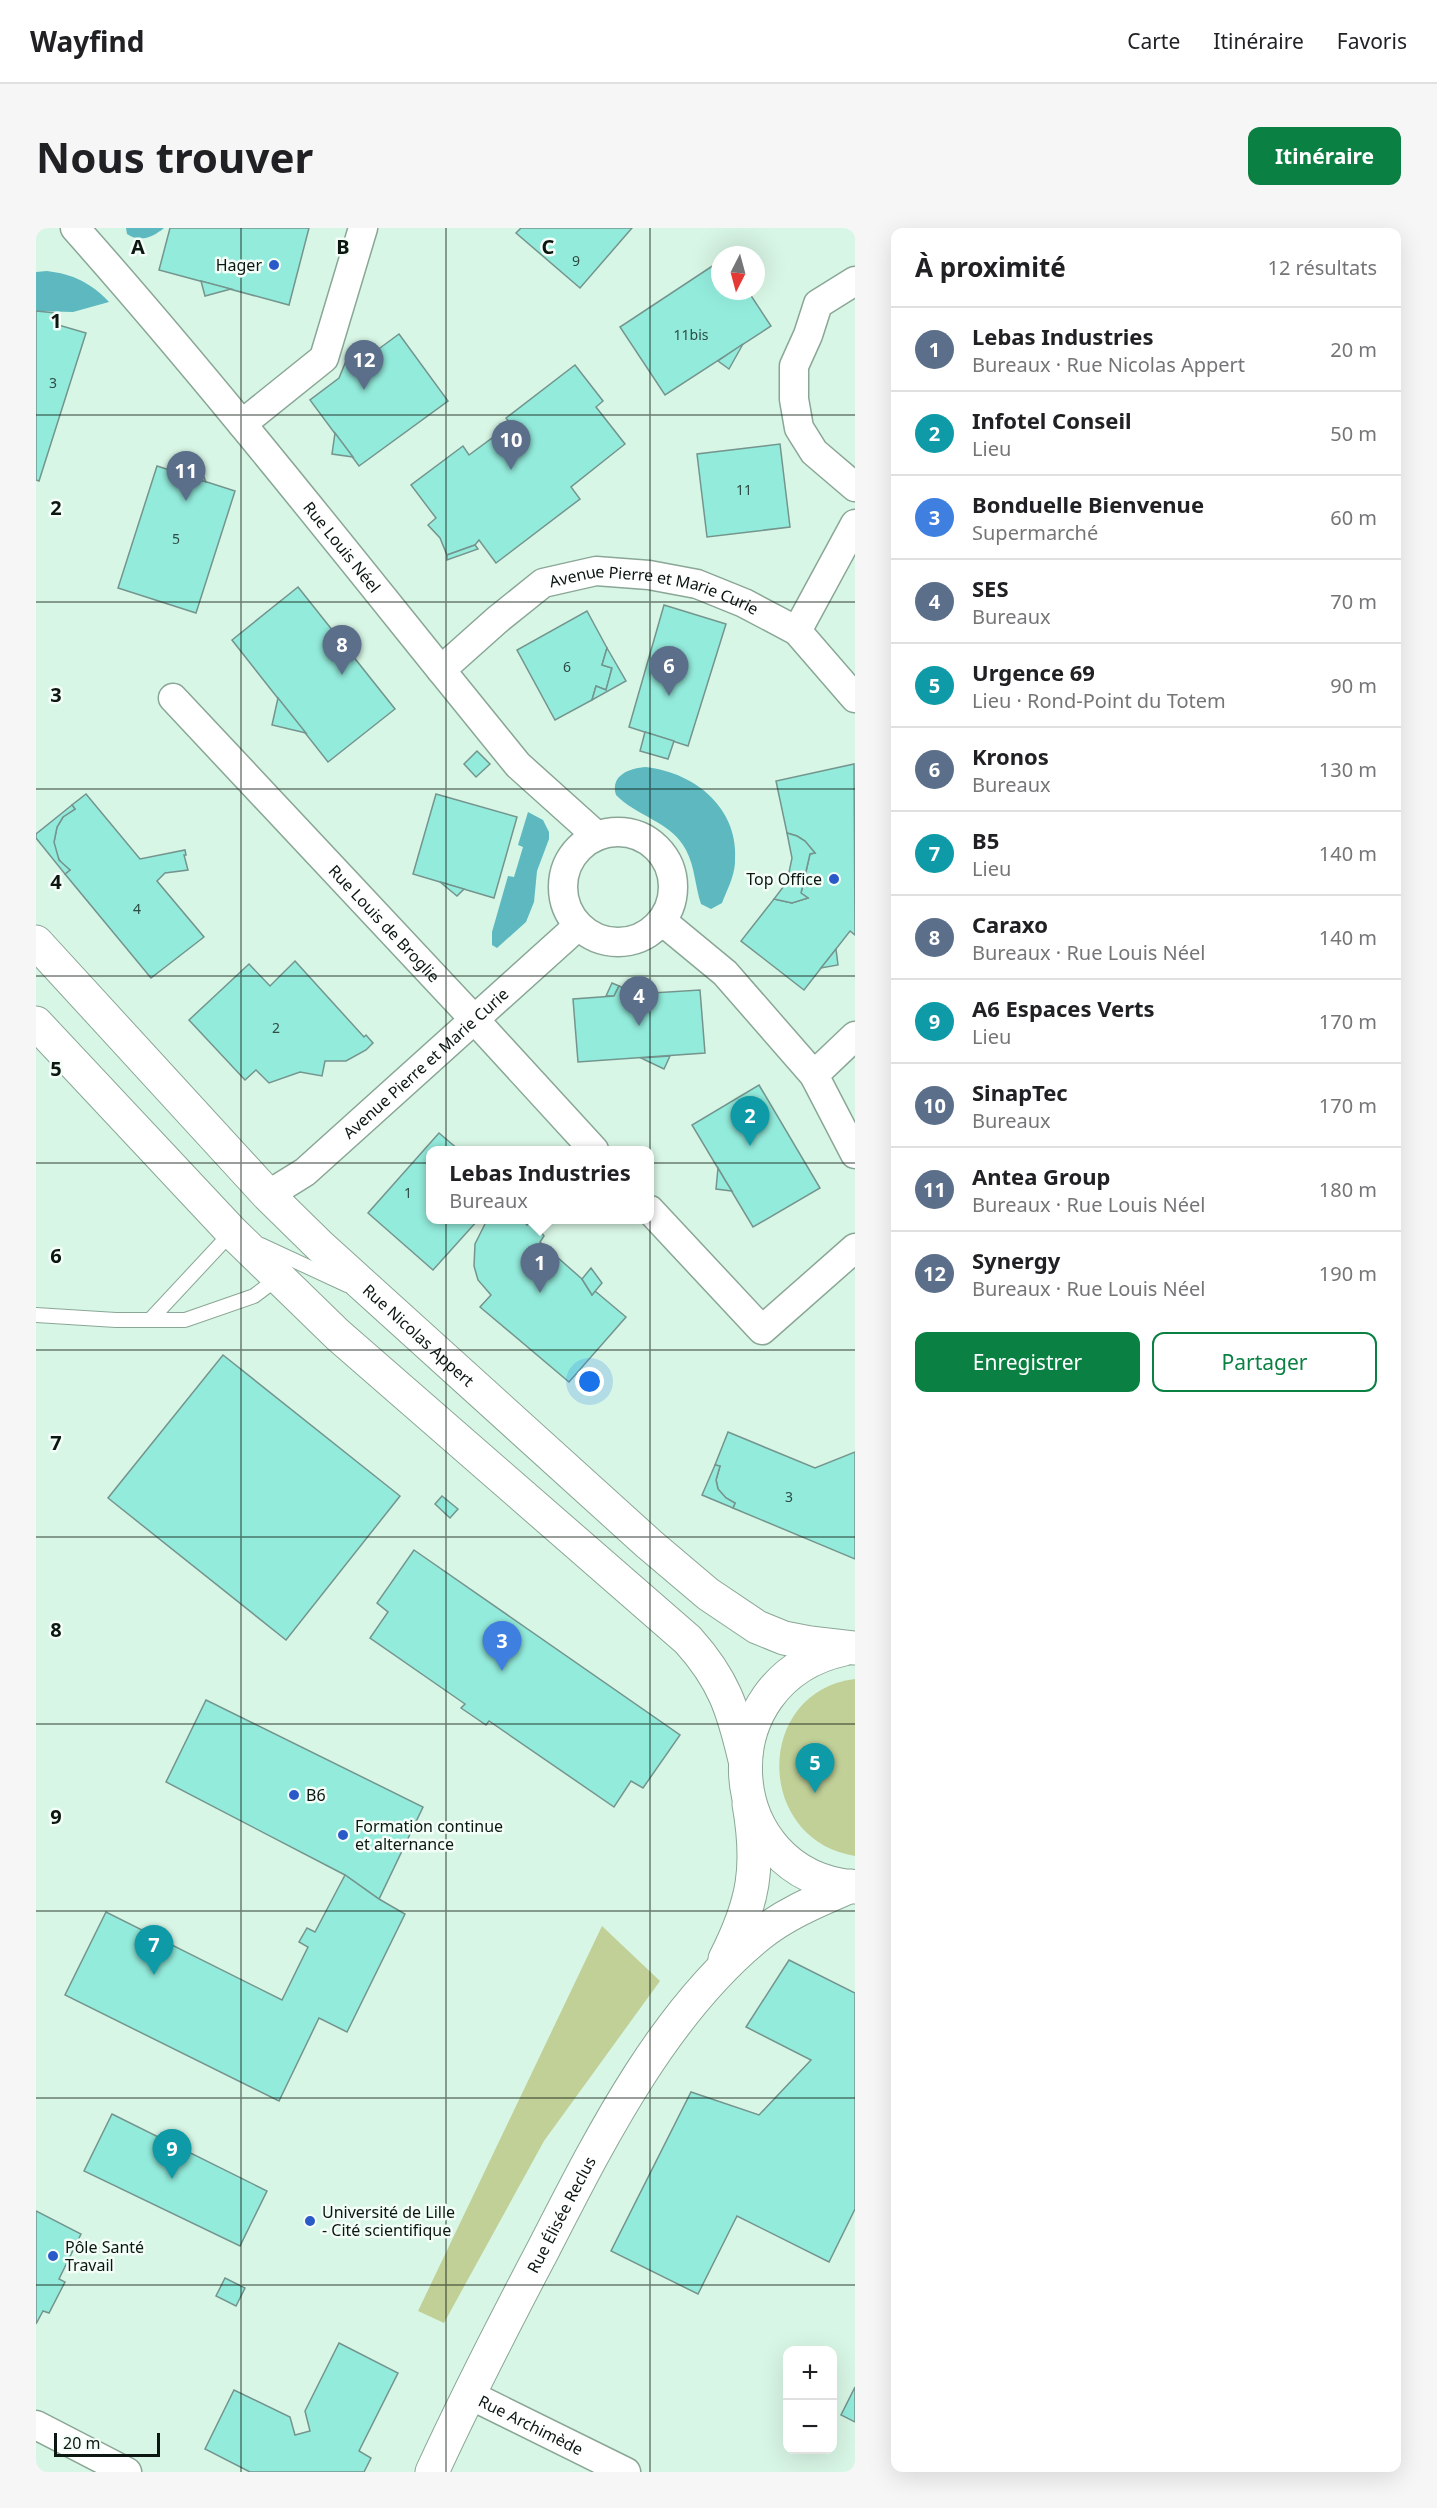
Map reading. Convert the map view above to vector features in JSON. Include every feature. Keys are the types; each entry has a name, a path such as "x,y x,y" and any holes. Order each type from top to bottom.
{"main road":[{"name":"Rue Nicolas Appert","path":"36,942 268,1195 381,1301 649,1544 731,1611 757,1627 784,1638 810,1644 855,1648"},
{"path":"36,1023 231,1231 338,1335 688,1640 720,1682 730,1705 751,1805 764,1832 783,1855 807,1873 853,1886"},
{"path":"746,1775 749,1734 760,1709 784,1678 818,1657 855,1648"},
{"name":"Rue Élisée Reclus","path":"717,1974 738,1934 752,1891 755,1835 746,1775"},
{"name":"Rue Élisée Reclus","path":"432,2472 468,2394 603,2135 655,2053 717,1974 759,1935 782,1919 853,1886"}],"street":[{"name":"Rue Louis Néel","path":"75,228 149,311 242,423 441,670"},
{"path":"242,423 324,358 363,228"},
{"path":"855,281 818,304 808,336 794,366 794,399 799,428 814,452 855,487"},
{"path":"797,631 855,524"},
{"name":"Avenue Pierre et Marie Curie","path":"441,670 543,583 596,571 650,574 697,584 744,603 797,631 855,698"},
{"path":"441,670 518,765 597,836"},
{"name":"Rue Louis de Broglie","path":"173,698 590,1146"},
{"path":"614,832 632,834 649,841 662,854 671,870 674,888 671,906 662,921 648,934 631,941 612,942 594,937 579,926 568,912 563,894 564,876 570,859 582,846 597,836 614,832"},
{"path":"662,921 725,973 814,1075 855,1154"},
{"name":"Avenue Pierre et Marie Curie","path":"268,1195 305,1172 473,1018 579,926"},
{"path":"814,1075 855,1036"},
{"path":"654,1214 762,1330 855,1248"},
{"name":"Rue Archimède","path":"468,2394 626,2472"},
{"path":"36,2425 127,2472"}],"lane":[{"path":"150,1320 231,1231 381,1301"},
{"path":"36,1315 185,1320 254,1296 278,1278"}],"green space":[{"path":"855,1679 855,1856 822,1844 798,1823 784,1796 779,1766 784,1736 798,1709 822,1689"},
{"path":"602,1926 660,1981 544,2141 444,2323 418,2311"}],"water":[{"path":"126,228 164,228 151,236 137,238 127,234"},
{"path":"47,271 81,280 109,302 73,312 36,311 36,272"},
{"path":"646,767 682,777 697,786 722,810 730,826 735,844 733,873 722,903 711,909 701,904 691,863 680,840 616,795 616,782 623,774"},
{"path":"528,812 543,820 549,832 549,839 537,871 534,902 526,922 497,948 492,945 492,932 508,876 514,877 523,847 518,845"}],"building":[{"path":"170,228 309,228 289,305 159,270"},
{"path":"521,228 632,228 580,288 516,233"},
{"path":"711,267 711,300 754,300 771,326 665,395 620,327"},
{"path":"201,281 231,289 205,296"},
{"path":"36,311 56,313 55,324 86,333 39,481 36,480"},
{"path":"399,334 448,401 359,466 310,400 339,378 348,356 361,362"},
{"path":"743,344 729,369 718,361"},
{"path":"575,365 603,401 596,407 625,444 571,487 580,499 496,563 479,540 475,545 447,555 440,538 428,525 436,518 411,485 463,446 469,455 511,424 506,418"},
{"path":"335,433 353,457 332,454"},
{"path":"780,444 790,527 707,537 697,454"},
{"path":"157,466 235,491 196,613 118,588"},
{"path":"190,471 203,475 206,482 186,475"},
{"path":"475,545 478,549 447,560 447,555"},
{"path":"298,587 395,709 328,762 232,640"},
{"path":"664,605 726,624 688,746 629,727"},
{"path":"587,611 607,648 602,665 612,668 606,690 596,686 592,700 555,720 517,650"},
{"path":"607,648 626,681 592,700 596,686 606,690 612,668 602,665"},
{"path":"278,698 306,733 272,725"},
{"path":"645,732 674,741 668,759 640,751"},
{"path":"477,751 490,764 476,777 464,764"},
{"path":"854,764 855,935 850,931 804,990 741,941 774,899 792,903 808,898 801,893 810,854 815,853 805,841 787,833 776,781"},
{"path":"86,794 140,859 185,850 188,870 165,873 157,881 204,937 151,978 65,874 70,870 61,863 55,851 57,827 63,817 75,809 72,805"},
{"path":"436,794 517,817 494,898 413,874"},
{"path":"72,805 75,809 63,817 57,827 54,842 59,860 70,870 65,874 36,838 36,834"},
{"path":"787,833 805,841 815,853 810,854 801,893 808,898 792,903 774,899 787,882 792,858"},
{"path":"440,882 464,889 457,896"},
{"path":"836,949 838,965 821,968"},
{"path":"295,961 364,1037 366,1035 373,1043 366,1050 346,1061 325,1061 322,1076 300,1072 269,1083 256,1070 245,1080 189,1020 249,964 270,986"},
{"path":"612,983 619,986 614,996 606,996"},
{"path":"619,986 636,994 700,990 705,1053 578,1062 573,999 614,996"},
{"path":"670,1056 664,1069 641,1058"},
{"path":"759,1085 820,1188 753,1227 692,1125"},
{"path":"439,1133 454,1146 427,1146"},
{"path":"426,1148 426,1224 474,1224 433,1270 368,1213"},
{"path":"718,1168 725,1180 732,1191 716,1189"},
{"path":"485,1224 536,1224 544,1236 540,1242 582,1279 592,1295 595,1291 626,1317 569,1382 480,1307 491,1295 478,1280 474,1266 475,1244"},
{"path":"591,1268 602,1283 592,1295 582,1279"},
{"path":"223,1355 400,1496 286,1640 108,1498"},
{"path":"728,1432 815,1468 855,1452 855,1559 733,1508 735,1503 726,1498 718,1489 716,1480 720,1466 715,1465"},
{"path":"715,1465 720,1466 716,1480 718,1489 726,1498 735,1503 733,1508 702,1495"},
{"path":"442,1496 458,1509 450,1518 435,1504"},
{"path":"414,1550 680,1735 643,1788 631,1781 614,1807 489,1721 486,1725 461,1708 465,1704 370,1638 388,1612 377,1603"},
{"name":"B6","path":"206,1700 423,1807 379,1899 345,1875 166,1782"},
{"path":"345,1875 405,1914 347,2032 319,2018 279,2101 65,1995 106,1912 282,2000 308,1947 299,1942 307,1928 315,1932"},
{"path":"789,1960 855,1993 855,2209 829,2262 737,2216 698,2294 611,2251 691,2092 759,2115 811,2060 746,2027"},
{"path":"112,2114 267,2191 240,2246 84,2171"},
{"name":"Pôle Santé Travail","path":"36,2211 81,2234 59,2279 65,2282 49,2313 43,2311 36,2324"},
{"path":"225,2278 245,2288 236,2306 216,2296"},
{"path":"339,2343 398,2373 359,2451 371,2458 364,2472 250,2472 205,2449 234,2390 290,2417 295,2435 310,2431 305,2411"},
{"path":"855,2387 855,2422 841,2415"}],"place":[{"name":"Hager","path":"274,265"},
{"name":"Synergy","path":"364,390"},
{"name":"SinapTec","path":"511,470"},
{"name":"Antea Group","path":"186,501"},
{"name":"Caraxo","path":"342,675"},
{"name":"Kronos","path":"669,696"},
{"name":"Top Office","path":"834,879"},
{"name":"SES","path":"639,1026"},
{"name":"Infotel Conseil","path":"750,1146"},
{"name":"Lebas Industries","path":"540,1293"},
{"name":"Bonduelle Bienvenue","path":"502,1671"},
{"name":"Urgence 69","path":"815,1793"},
{"name":"B6","path":"294,1795"},
{"name":"Formation continue et alternance","path":"343,1835"},
{"name":"B5","path":"154,1975"},
{"name":"A6 Espaces Verts","path":"172,2179"},
{"name":"Université de Lille ‐ Cité scientifique","path":"310,2221"},
{"name":"Pôle Santé Travail","path":"53,2256"}]}
